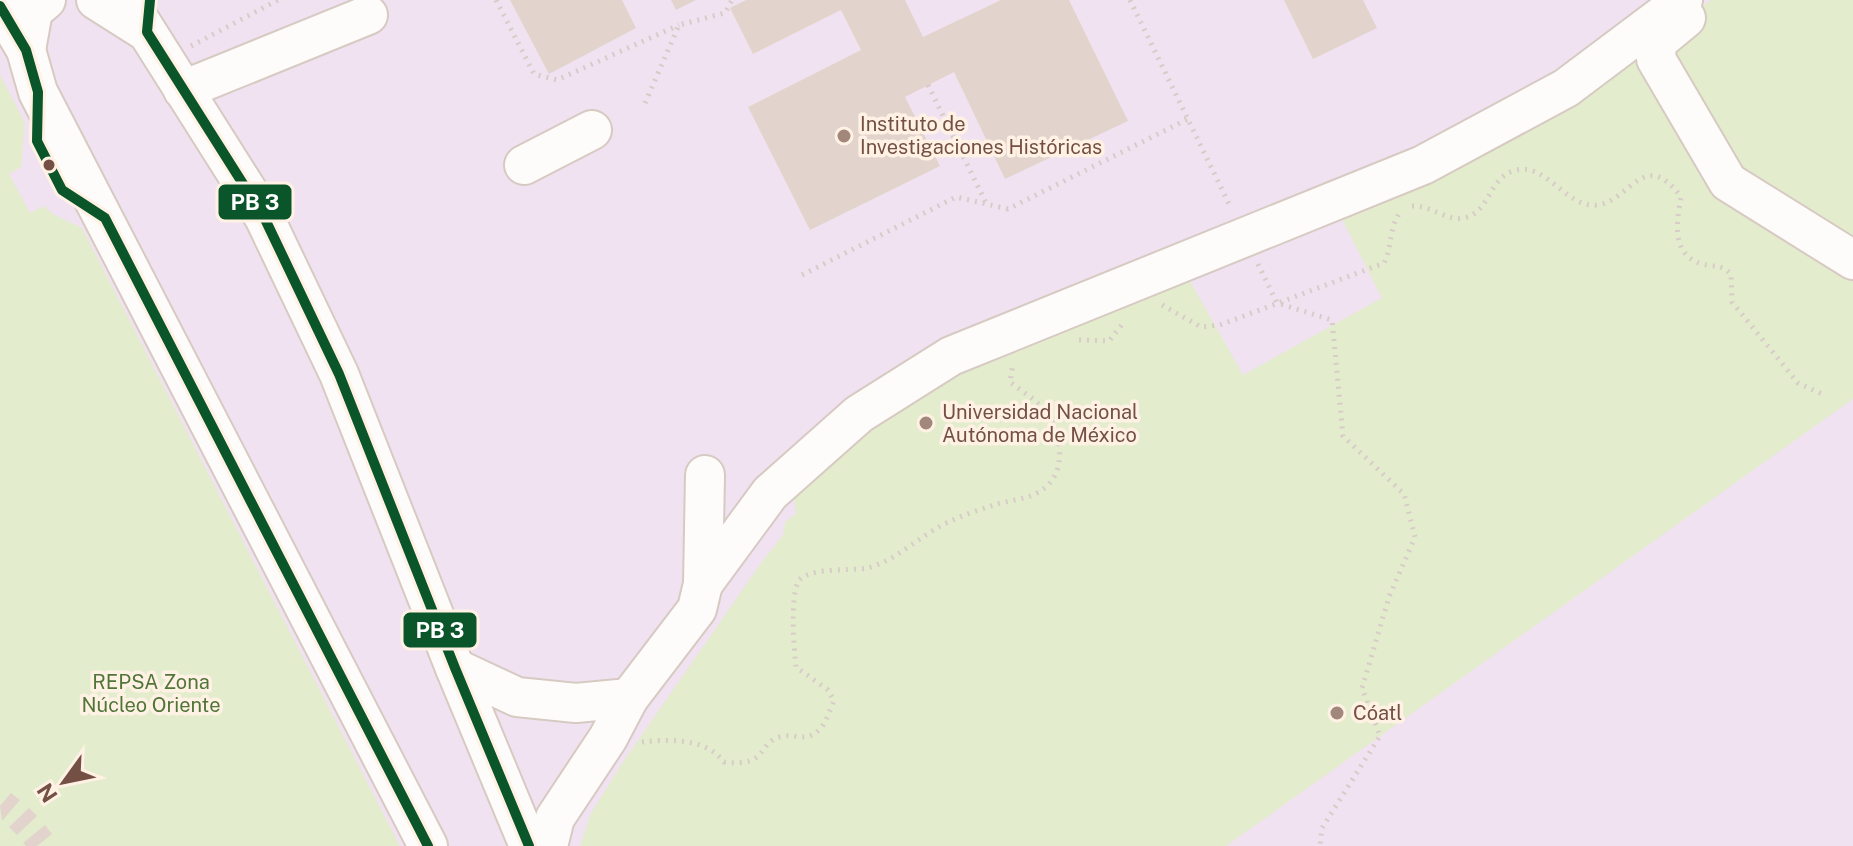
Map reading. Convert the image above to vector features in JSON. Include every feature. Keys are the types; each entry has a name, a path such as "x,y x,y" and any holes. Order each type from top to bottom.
{"street":[{"path":"26,50 33,11 46,0"},
{"path":"96,0 161,46 368,15"},
{"path":"127,0 161,46 264,217 339,374 529,846"},
{"path":"703,584 770,493 859,414 951,356 1423,165 1566,88 1683,0"},
{"path":"1708,0 1657,42 1656,59 1728,182 1853,260"},
{"path":"0,6 26,50 38,92 428,846"},
{"path":"524,165 592,130"},
{"path":"548,846 555,818 602,748 629,698 697,609 703,584 705,475"},
{"path":"455,668 517,697 576,703 629,698"}],"path":[{"path":"161,46 278,0"},
{"path":"496,0 534,74 557,80 679,25 725,13 732,0"},
{"path":"1130,0 1277,303 1332,320 1343,436 1404,494 1415,537 1389,597 1362,688 1380,736 1322,828 1320,846"},
{"path":"645,103 679,25"},
{"path":"928,85 987,205"},
{"path":"802,275 956,197 1008,209 1188,119"},
{"path":"1151,305 1164,305 1201,327 1220,325 1384,263 1389,253 1393,222 1402,210 1427,206 1462,220 1479,212 1496,182 1518,170 1532,170 1580,203 1597,205 1613,199 1633,181 1648,177 1662,178 1681,197 1676,233 1683,252 1700,264 1722,266 1731,274 1732,302 1798,383 1822,394"},
{"path":"1065,340 1109,341 1128,317"},
{"path":"602,748 644,742 684,741 716,751 724,762 741,764 756,760 771,742 784,736 802,739 820,729 834,701 828,690 796,667 794,609 798,582 808,573 844,571 884,562 924,534 953,519 999,503 1018,501 1041,491 1055,475 1061,457 1057,435 1046,411 1010,382 1010,368 1016,359"}],"shaded area":[{"name":"Universidad Nacional Autónoma de México","path":"0,0 1853,0 1853,846 0,846"}],"green space":[{"path":"1711,0 1853,0 1853,399 1226,846 580,846 591,813 621,765 783,535 785,522 796,514 794,494 954,358 1182,267 1243,375 1382,298 1335,205 1572,94"},
{"name":"REPSA Zona Núcleo Oriente","path":"0,75 25,123 21,167 9,174 30,213 44,206 53,214 82,228 400,846 0,846"}],"building":[{"path":"510,0 622,0 636,28 549,74"},
{"path":"671,0 696,0 676,10"},
{"name":"Instituto de Investigaciones Históricas","path":"746,0 905,0 923,37 1001,0 1069,0 1128,121 1005,179 954,72 905,97 940,166 810,230 748,107 861,50 841,10 753,54 730,8"},
{"path":"1284,0 1363,0 1377,28 1313,59"},
{"path":"11,793 20,800 2,821 0,806"},
{"path":"29,808 37,816 17,835 9,827"},
{"path":"45,825 52,834 37,846 23,843"}],"transit line":[{"path":"150,0 147,32 264,217 339,374 529,846"},
{"path":"0,6 26,50 38,92 37,141 62,190 105,218 428,846"}],"place":[{"name":"Instituto de Investigaciones Históricas","path":"844,136"},
{"name":"Universidad Nacional Autónoma de México","path":"926,423"},
{"name":"Cóatl","path":"1337,713"}]}
